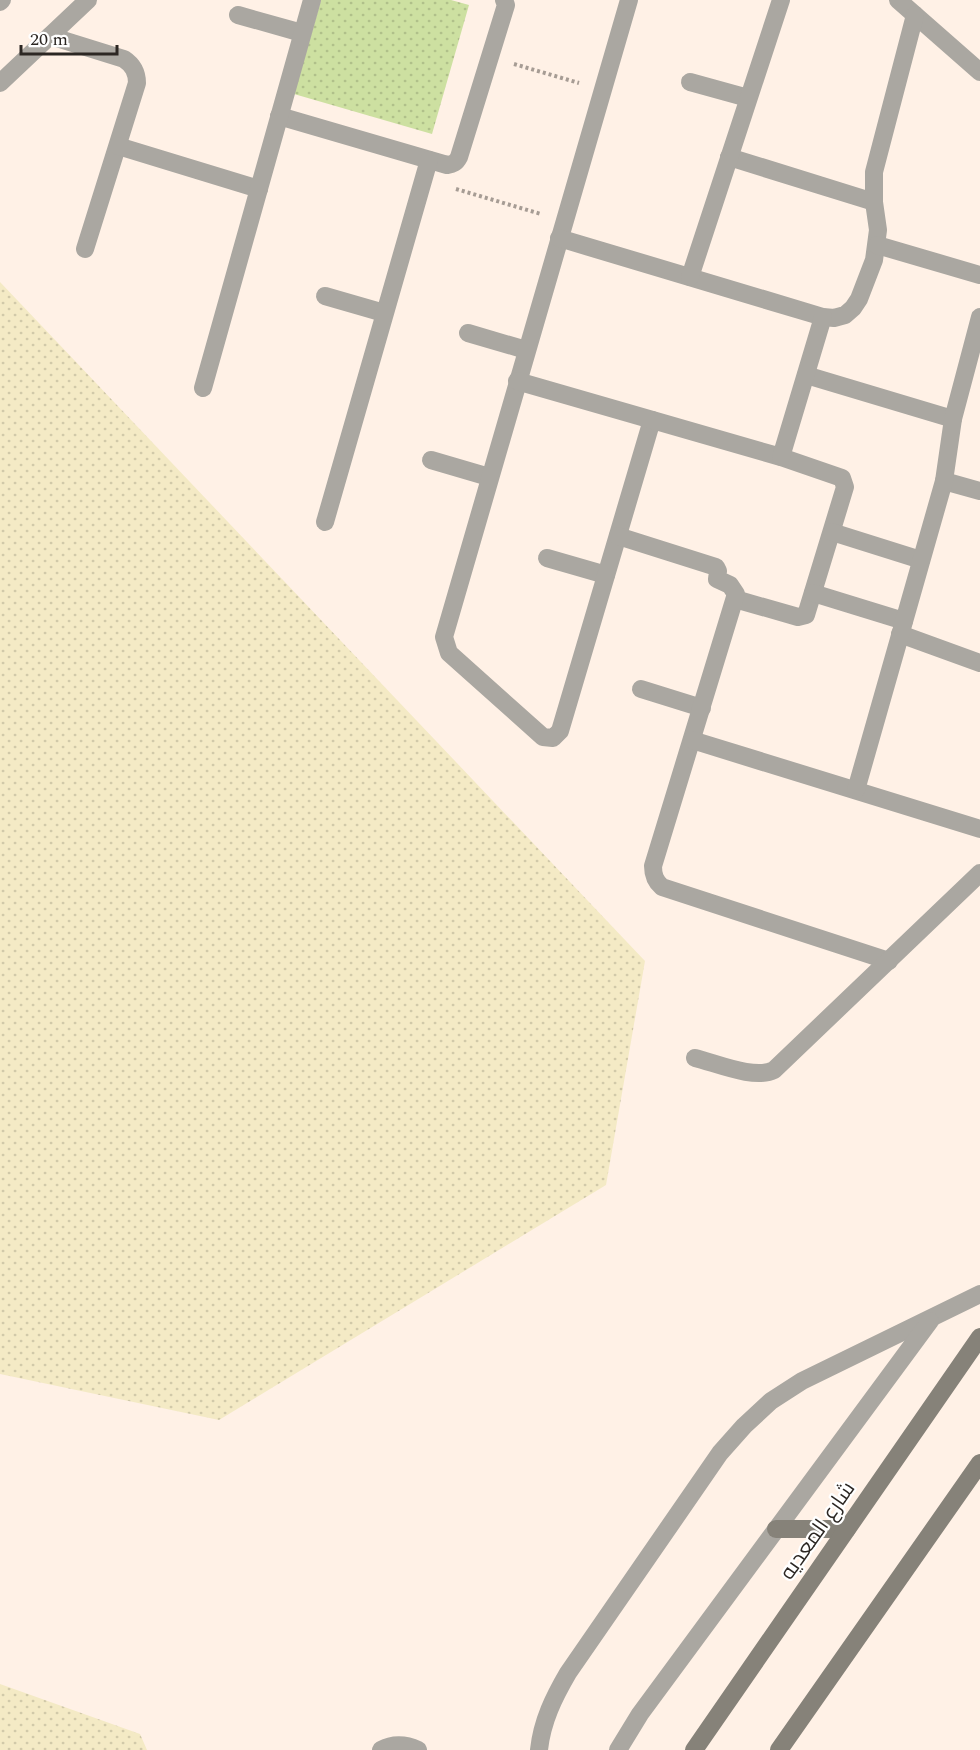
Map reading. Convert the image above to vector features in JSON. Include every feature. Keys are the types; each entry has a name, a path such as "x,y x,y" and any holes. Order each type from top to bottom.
{"main road":[{"name":"شارع المعديه","path":"694,1750 980,1337"},
{"path":"779,1750 980,1463"},
{"path":"776,1529 847,1529"}],"street":[{"path":"0,83 88,0"},
{"path":"203,388 312,0"},
{"path":"279,116 447,165 457,162 506,5 504,0"},
{"path":"629,0 444,637 449,653 543,737 553,738 560,731 652,420"},
{"path":"690,277 781,0"},
{"path":"898,0 980,72"},
{"path":"238,15 302,33"},
{"path":"562,230 690,277 823,317 834,318 844,315 859,299 877,245 874,172 915,15"},
{"path":"50,36 124,59 134,69 137,83 85,249"},
{"path":"690,82 748,98"},
{"path":"118,146 259,189"},
{"path":"729,157 874,202"},
{"path":"325,522 429,159"},
{"path":"877,245 980,275"},
{"path":"326,296 384,313"},
{"path":"781,458 823,317"},
{"path":"856,790 944,481 953,418 974,362 980,317"},
{"path":"468,333 526,350"},
{"path":"806,375 953,418"},
{"path":"517,381 840,475 845,487 807,612 800,617 735,598"},
{"path":"431,460 489,477"},
{"path":"944,481 980,491"},
{"path":"831,531 921,560"},
{"path":"618,536 716,567 717,579 733,587 735,598 653,866 657,883 662,887 889,961"},
{"path":"547,558 606,575"},
{"path":"813,593 902,627 980,663"},
{"path":"640,689 702,708"},
{"path":"692,740 980,829"},
{"path":"695,1058 757,1074 769,1073 780,1066 980,873"},
{"path":"539,1750 540,1735 551,1702 568,1672 720,1453 744,1426 771,1401 802,1381 980,1294"},
{"path":"618,1750 640,1714 933,1317"},
{"path":"381,1750 398,1744 408,1745 418,1750"}],"path":[{"path":"490,56 603,90"},
{"path":"423,180 562,230"}],"green space":[{"path":"321,0 451,0 469,5 432,134 294,94"}],"sand":[{"path":"0,282 645,961 606,1185 219,1420 0,1374"},
{"path":"0,1684 140,1734 147,1750 0,1750"}]}
